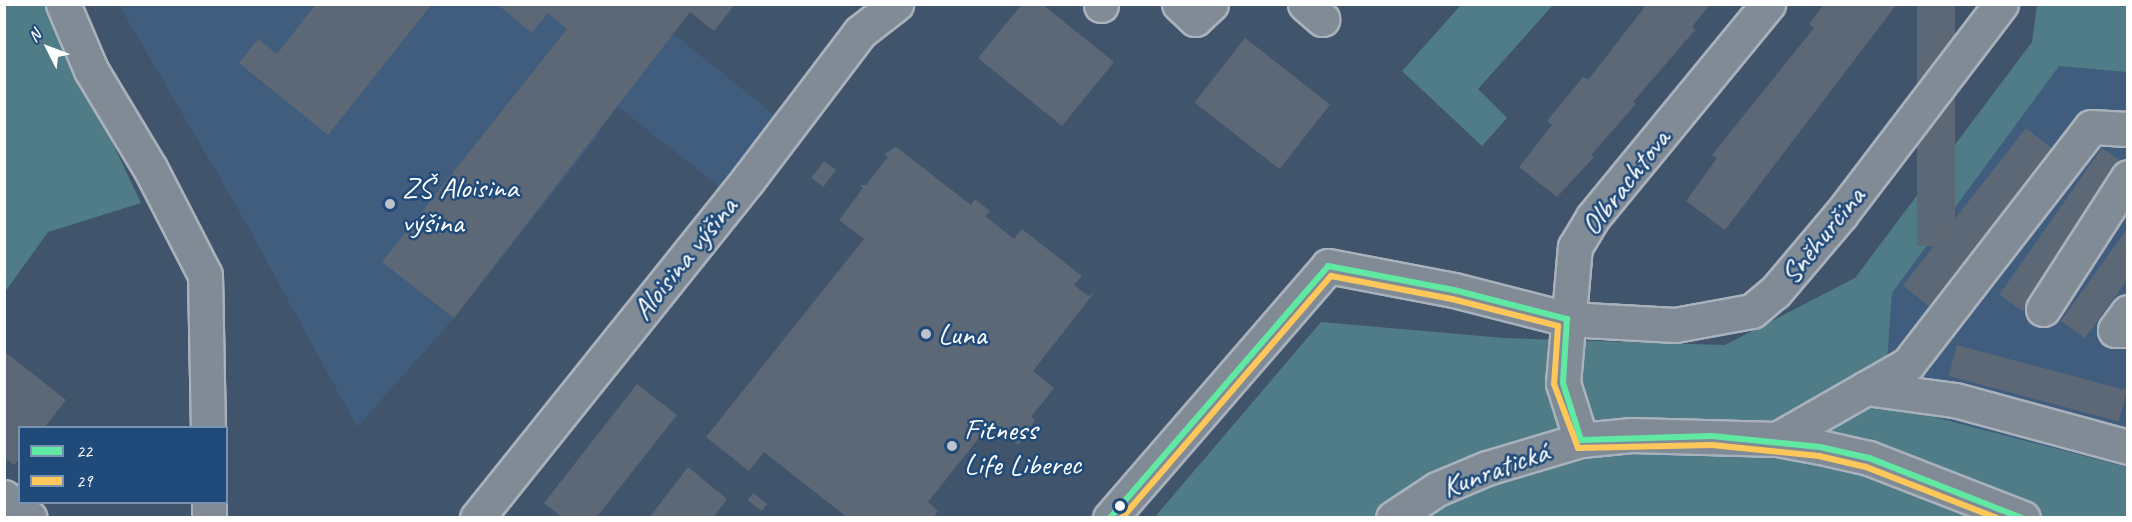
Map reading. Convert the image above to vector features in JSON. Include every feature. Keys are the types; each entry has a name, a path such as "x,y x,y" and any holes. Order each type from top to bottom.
{"street":[{"path":"63,4 91,70 150,168 205,275 208,426"},
{"name":"Aloisina výšina","path":"477,518 860,32 896,4"},
{"path":"1179,4 1196,19 1211,4"},
{"name":"Olbrachtova","path":"1581,440 1563,383 1575,247 1593,217 1768,4"},
{"name":"Sněhurčina","path":"1567,319 1675,326 1752,311 1775,292 1841,214 2001,4"},
{"path":"1777,439 1908,364 2091,127 2127,129"},
{"path":"2043,309 2127,177"},
{"path":"1110,518 1328,266 1454,290 1567,319"},
{"path":"2127,312 2115,330 2127,330"},
{"path":"1866,388 1955,400 2127,447"},
{"name":"Kunratická","path":"1393,518 1460,478 1581,440 1632,435 1777,439 1869,458 2023,518"},
{"path":"4,497 30,518"}],"shaded area":[{"name":"ZŠ Aloisina výšina","path":"119,5 735,5 714,31 690,12 672,33 778,118 720,187 616,105 597,128 601,132 454,318 357,427 245,221"},
{"path":"2059,65 2127,72 2127,467 1884,404 1892,293"}],"green space":[{"path":"5,5 47,5 141,203 48,232 5,292"},
{"path":"1461,5 1552,6 1478,89 1507,118 1482,146 1402,71"},
{"path":"2037,5 2127,5 2127,72 2059,66 1892,293 1884,404 2127,467 2127,517 1154,518 1321,322 1504,338 1725,345 1855,278 2032,42"}],"building":[{"path":"316,4 432,4 328,135 239,63 258,39 277,54"},
{"path":"497,4 735,4 714,31 690,12 454,318 382,262 567,29 548,13 532,33"},
{"path":"1022,4 1042,4 1114,62 1062,126 978,58"},
{"path":"1647,4 1710,4 1692,27 1695,30 1633,102 1636,104 1591,155 1594,157 1557,197 1519,167 1552,125 1547,121 1583,77 1588,80"},
{"path":"1824,4 1897,4 1725,230 1686,201 1717,158 1712,155 1814,28 1809,24"},
{"path":"1917,4 1955,4 1955,246 1917,246"},
{"path":"1245,38 1330,104 1280,169 1195,103"},
{"path":"2026,128 2052,148 1929,306 1903,286"},
{"name":"Luna","path":"896,147 971,205 975,199 990,211 985,216 1014,239 1022,229 1082,276 1074,285 1088,296 1094,293 1033,371 1054,388 1031,417 1035,420 1018,445 990,424 928,502 938,511 933,518 848,518 764,452 749,471 706,437 864,239 839,220 863,188 860,185 866,185 888,157 884,154"},
{"path":"2102,148 2126,165 2023,311 1999,295"},
{"path":"824,161 836,170 823,187 811,178"},
{"path":"2127,229 2127,280 2085,338 2061,321"},
{"path":"1957,345 2127,391 2119,421 1949,376"},
{"path":"4,351 66,400 46,426 18,426 18,460 14,465 4,457"},
{"path":"637,384 677,415 596,518 563,518 544,503"},
{"path":"688,467 727,499 713,518 649,518"},
{"path":"753,493 767,504 762,511 747,500"}],"transit line":[{"name":"22","path":"1110,518 1328,266 1454,290 1567,319 1563,383 1581,440 1712,436 1820,447 1869,458 2022,518"},
{"name":"29","path":"1122,518 1331,276 1452,299 1558,326 1554,384 1578,448 1712,445 1819,456 1866,467 1997,518"}],"place":[{"name":"ZŠ Aloisina výšina","path":"390,204"},
{"name":"Luna","path":"926,334"},
{"name":"Fitness Life Liberec","path":"952,446"}]}
